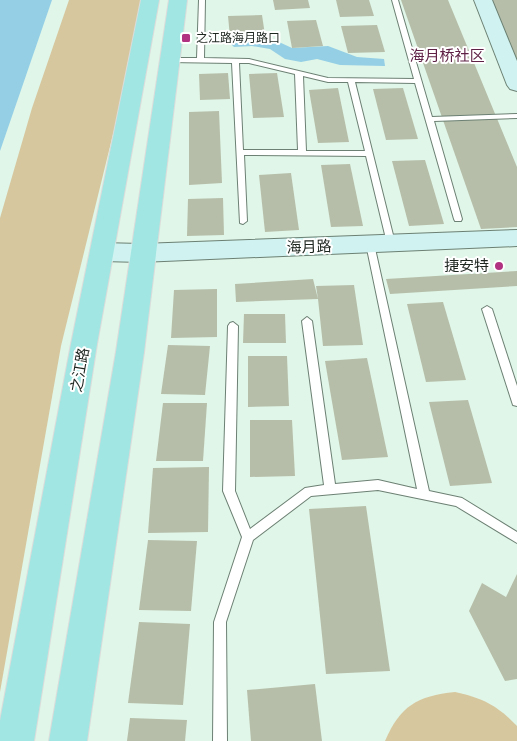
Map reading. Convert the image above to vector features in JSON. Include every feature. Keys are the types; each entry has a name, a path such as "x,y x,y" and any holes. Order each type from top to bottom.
{"main road":[{"name":"之江路","path":"15,741 102,252 150,0"},
{"path":"68,741 130,352 178,0"}],"street":[{"path":"482,0 517,85"},
{"name":"海月路","path":"102,252 142,254 517,238"}],"lane":[{"path":"200,59 202,0"},
{"path":"395,0 458,219"},
{"path":"169,60 249,61 328,80 418,81"},
{"path":"235,60 243,221"},
{"path":"299,73 302,153"},
{"path":"351,80 369,154 381,244 424,495"},
{"path":"429,119 517,116"},
{"path":"240,152 369,154"},
{"path":"487,309 517,402"},
{"path":"308,321 330,489"},
{"path":"232,326 229,491 248,537"},
{"path":"220,741 220,622 248,537 309,491 378,485 458,502 517,538"}],"shaded area":[{"path":"69,0 146,0 61,346 0,692 0,218 32,108"},
{"path":"455,692 489,703 503,713 517,726 517,741 385,741 397,719 411,705 430,696"}],"water":[{"path":"0,0 52,0 0,151"},
{"path":"230,37 258,38 279,42 292,48 328,46 357,57 384,59 385,66 340,65 317,59 301,62 285,59 270,49 252,46 234,47 228,41"}],"building":[{"path":"273,0 308,0 310,8 275,10"},
{"path":"336,0 369,0 374,16 340,17"},
{"path":"401,0 448,0 517,167 517,227 481,229"},
{"path":"492,0 517,0 517,60"},
{"path":"262,15 265,35 230,37 228,16"},
{"path":"316,20 323,46 292,48 287,21"},
{"path":"377,25 385,52 348,53 341,26"},
{"path":"228,73 230,99 200,100 199,74"},
{"path":"277,73 284,117 253,118 249,74"},
{"path":"338,88 349,142 318,143 309,90"},
{"path":"403,88 418,139 386,140 373,89"},
{"path":"219,111 222,183 189,185 189,112"},
{"path":"425,160 444,224 409,226 392,161"},
{"path":"350,164 363,226 331,227 321,165"},
{"path":"291,173 299,230 265,232 259,175"},
{"path":"223,198 224,235 187,236 188,199"},
{"path":"517,271 517,286 390,294 386,279"},
{"path":"313,279 318,299 236,302 235,284"},
{"path":"354,285 363,345 323,346 316,286"},
{"path":"217,289 217,337 171,338 174,290"},
{"path":"443,302 466,380 426,382 407,304"},
{"path":"244,314 285,314 286,343 243,343"},
{"path":"168,345 210,346 205,395 161,394"},
{"path":"248,356 287,356 289,406 248,407"},
{"path":"367,358 388,457 342,460 325,361"},
{"path":"468,400 492,483 450,486 429,402"},
{"path":"163,403 207,403 203,461 156,461"},
{"path":"250,420 292,420 295,476 250,477"},
{"path":"209,467 208,532 148,533 153,468"},
{"path":"366,506 390,671 326,674 309,509"},
{"path":"148,540 197,541 191,611 139,610"},
{"path":"517,574 517,679 505,681 469,611 482,583 506,597"},
{"path":"139,622 190,624 183,705 128,703"},
{"path":"315,684 322,741 251,741 247,690"},
{"path":"130,718 187,720 185,741 127,741"}],"place":[{"name":"之江路海月路口","path":"186,38"},
{"name":"捷安特","path":"499,266"}],"district":[{"name":"海月桥社区","path":"447,56"}]}
